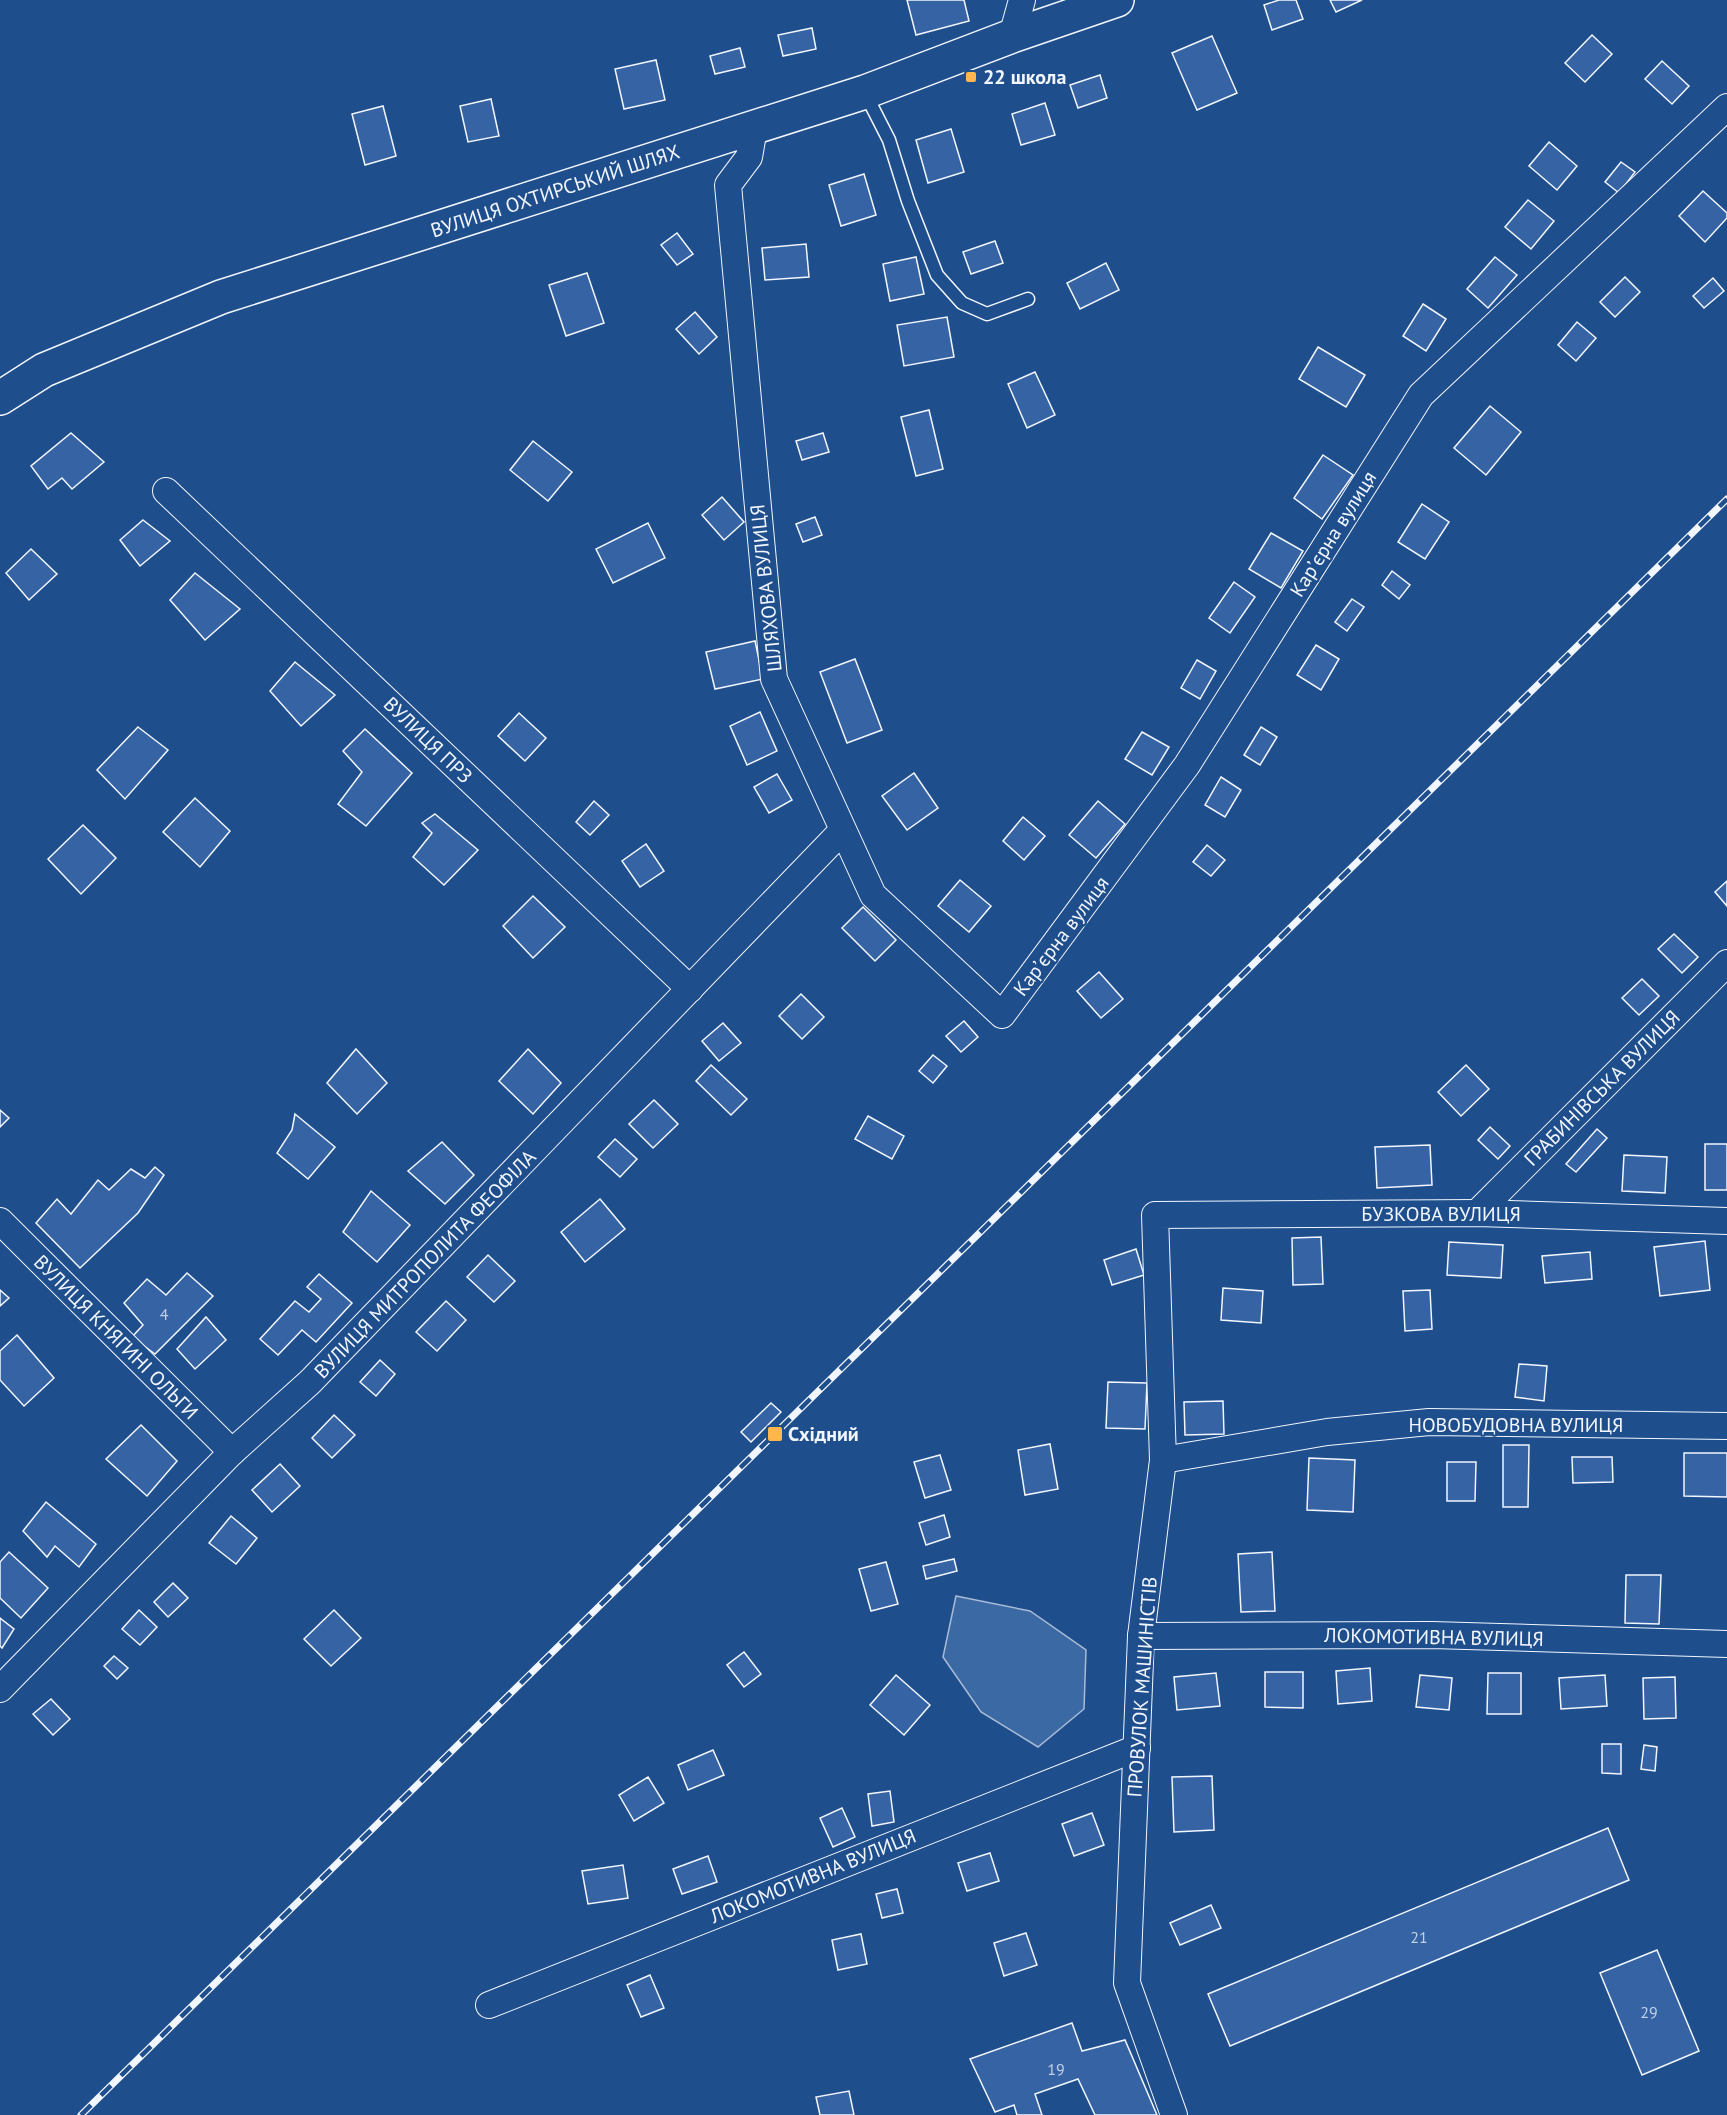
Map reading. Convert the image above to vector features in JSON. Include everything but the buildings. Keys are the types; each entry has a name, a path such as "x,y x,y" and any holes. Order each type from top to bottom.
{"main road":[{"name":"ВУЛИЦЯ ОХТИРСЬКИЙ ШЛЯХ","path":"0,398 44,370 221,297 865,92 1012,36 1117,0"}],"street":[{"path":"1005,0 1012,36"},
{"path":"1012,36 1022,0"},
{"name":"Карʼєрна вулиця","path":"1002,1015 1187,765 1421,396 1727,107"},
{"name":"ШЛЯХОВА ВУЛИЦЯ","path":"754,128 749,157 728,186 774,679 873,895 1002,1015"},
{"name":"ВУЛИЦЯ ПРЗ","path":"166,491 690,989"},
{"name":"ВУЛИЦЯ МИТРОПОЛИТА ФЕОФІЛА","path":"0,1689 232,1452 310,1382 842,831"},
{"name":"ГРАБИНІВСЬКА ВУЛИЦЯ","path":"1477,1213 1727,963"},
{"name":"БУЗКОВА ВУЛИЦЯ","path":"1155,1215 1477,1213 1727,1221"},
{"name":"ПРОВУЛОК МАШИНІСТІВ","path":"1155,1215 1164,1460 1141,1636 1127,1983 1174,2115"},
{"name":"ВУЛИЦЯ КНЯГИНІ ОЛЬГИ","path":"0,1221 232,1452"},
{"name":"НОВОБУДОВНА ВУЛИЦЯ","path":"1164,1460 1326,1432 1429,1422 1727,1426"},
{"name":"ЛОКОМОТИВНА ВУЛИЦЯ","path":"1141,1636 1432,1635 1727,1644"},
{"name":"ЛОКОМОТИВНА ВУЛИЦЯ","path":"489,2005 1137,1748"}],"lane":[{"path":"865,92 889,140 908,201 937,275 962,303 987,314 1028,300"}],"water":[{"path":"956,1596 1030,1611 1086,1650 1084,1709 1038,1747 981,1712 943,1657"}],"railway":[{"path":"81,2115 1727,499"}],"place":[{"name":"22 школа","path":"971,77"},
{"name":"Східний","path":"775,1434"}]}
